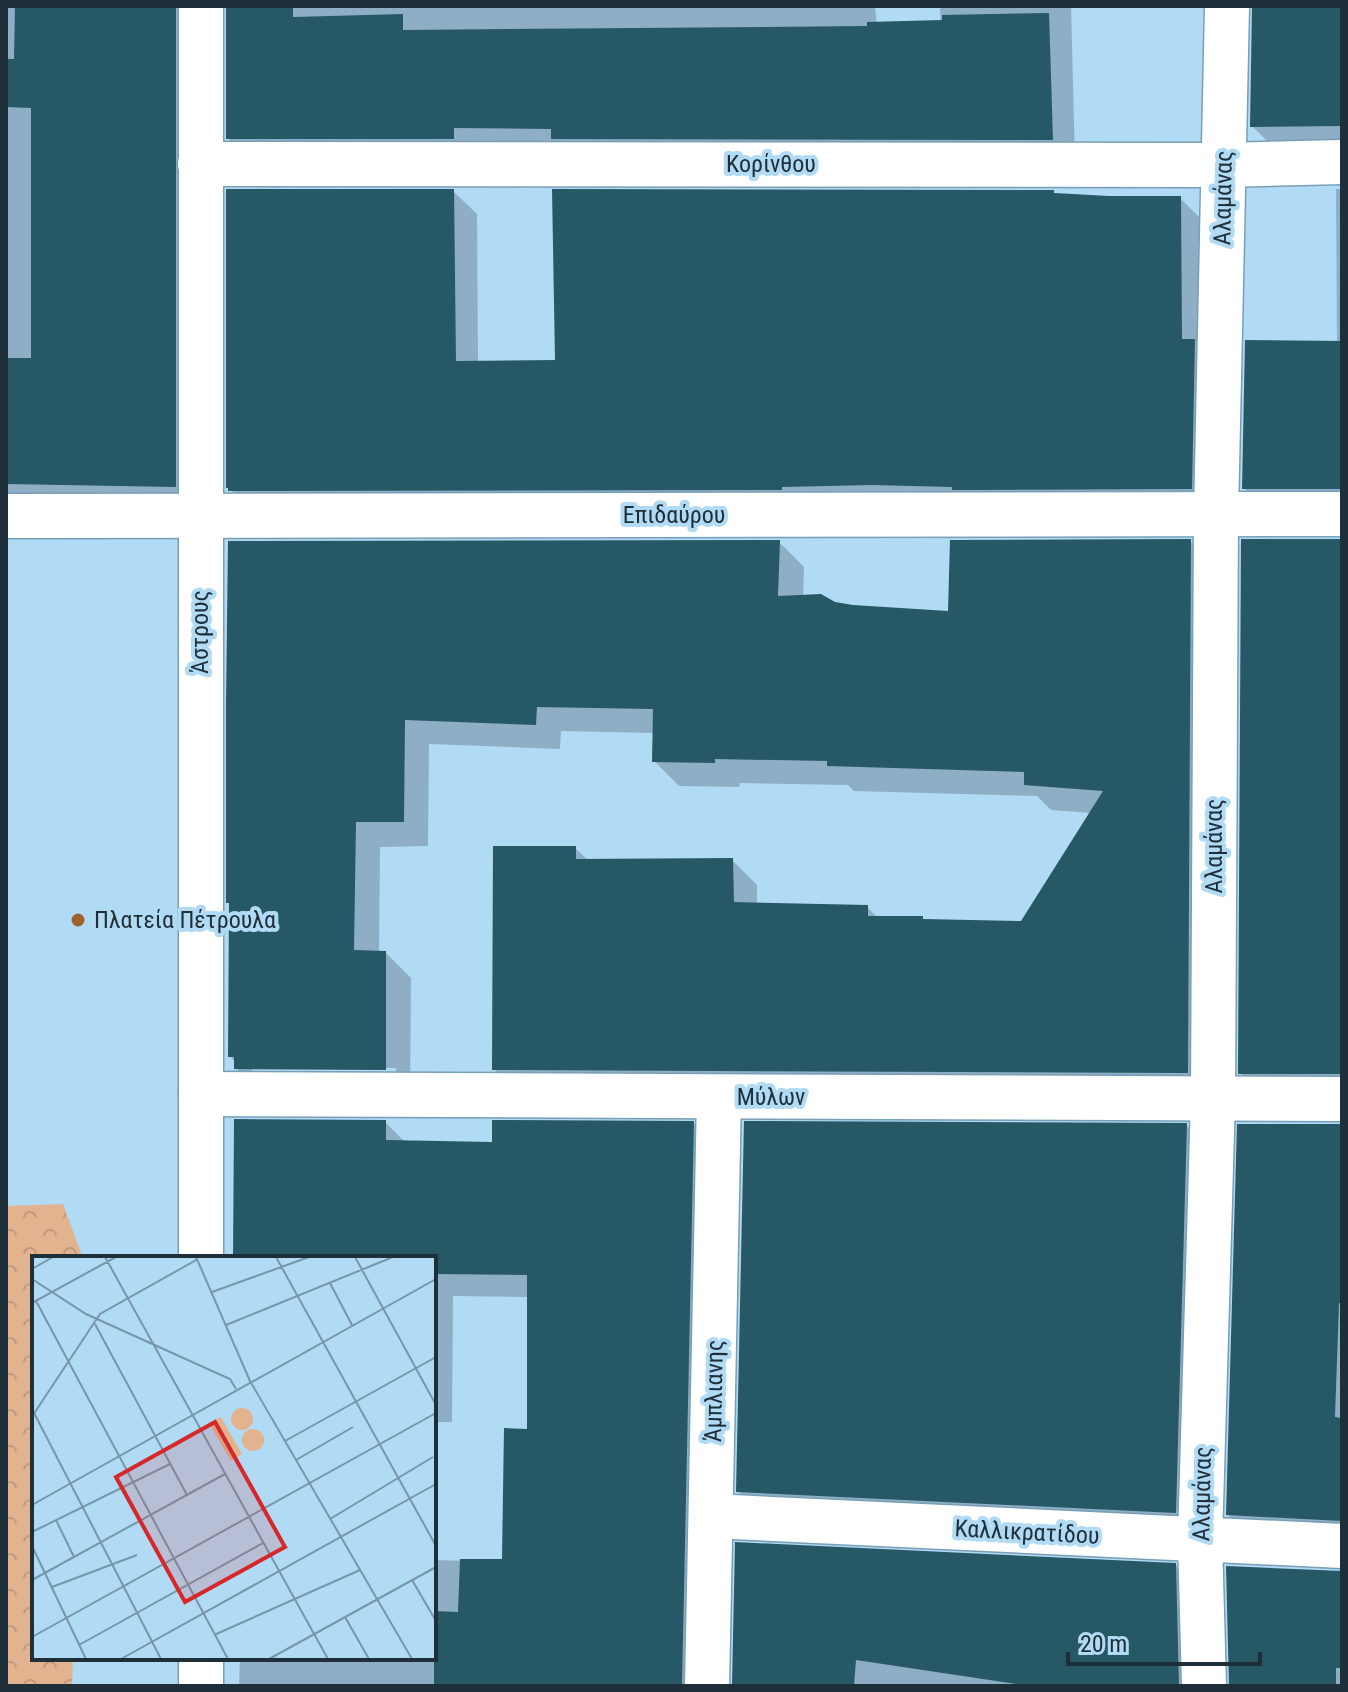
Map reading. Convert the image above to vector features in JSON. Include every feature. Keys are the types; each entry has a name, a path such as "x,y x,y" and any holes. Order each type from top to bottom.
{"street":[{"name":"Άστρους","path":"201,6 201,1256"},
{"name":"Αλαμάνας","path":"1204,1686 1200,1540 1213,1099 1216,515 1227,6"},
{"name":"Κορίνθου","path":"200,164 1223,165 1342,162"},
{"name":"Επιδαύρου","path":"6,516 1342,514"},
{"name":"Μύλων","path":"201,1094 1342,1099"},
{"name":"Άμπλιανης","path":"707,1686 719,1097"},
{"name":"Καλλικρατίδου","path":"711,1516 1342,1546"},
{"path":"201,1660 201,1686"}],"green space":[{"path":"63,1204 81,1253 81,1256 32,1256 32,1660 73,1660 72,1686 6,1686 6,1206"}],"building":[{"path":"15,6 176,6 176,487 6,484 6,358 31,358 31,108 6,107 6,59 14,59"},
{"path":"226,6 293,6 293,17 403,14 403,30 867,26 867,22 942,20 942,15 1049,13 1053,140 551,139 551,129 454,128 454,139 226,139"},
{"path":"1252,6 1342,6 1342,126 1250,127"},
{"path":"226,189 454,189 456,361 555,360 552,189 1054,190 1054,193 1109,196 1181,196 1182,339 1195,339 1192,489 952,490 952,487 872,485 782,487 782,490 228,491"},
{"path":"1245,340 1342,341 1342,489 1242,489"},
{"path":"1191,539 1188,1073 492,1070 493,846 576,846 576,859 733,858 734,902 868,905 868,916 1021,921 1103,791 1024,785 1024,772 827,766 827,761 715,759 715,763 652,762 653,709 537,707 536,725 405,720 404,822 356,822 354,950 386,951 386,1070 234,1069 234,1057 228,1057 229,903 226,903 228,541 780,540 778,596 821,594 835,602 853,605 948,611 950,540"},
{"path":"1241,539 1342,539 1342,1074 1238,1074"},
{"path":"234,1119 386,1120 386,1140 492,1142 492,1120 694,1121 682,1686 434,1686 436,1611 458,1612 460,1559 502,1559 504,1428 527,1429 527,1275 436,1274 436,1256 233,1256"},
{"path":"744,1121 1187,1123 1176,1513 736,1492"},
{"path":"1237,1124 1342,1124 1342,1303 1339,1303 1335,1417 1342,1418 1342,1521 1226,1515"},
{"path":"735,1542 1176,1563 1179,1686 1029,1686 856,1660 854,1686 732,1686"},
{"path":"1226,1566 1342,1571 1342,1668 1336,1668 1336,1686 1229,1686"}],"place":[{"name":"Πλατεία Πέτρουλα","path":"78,920"}]}
